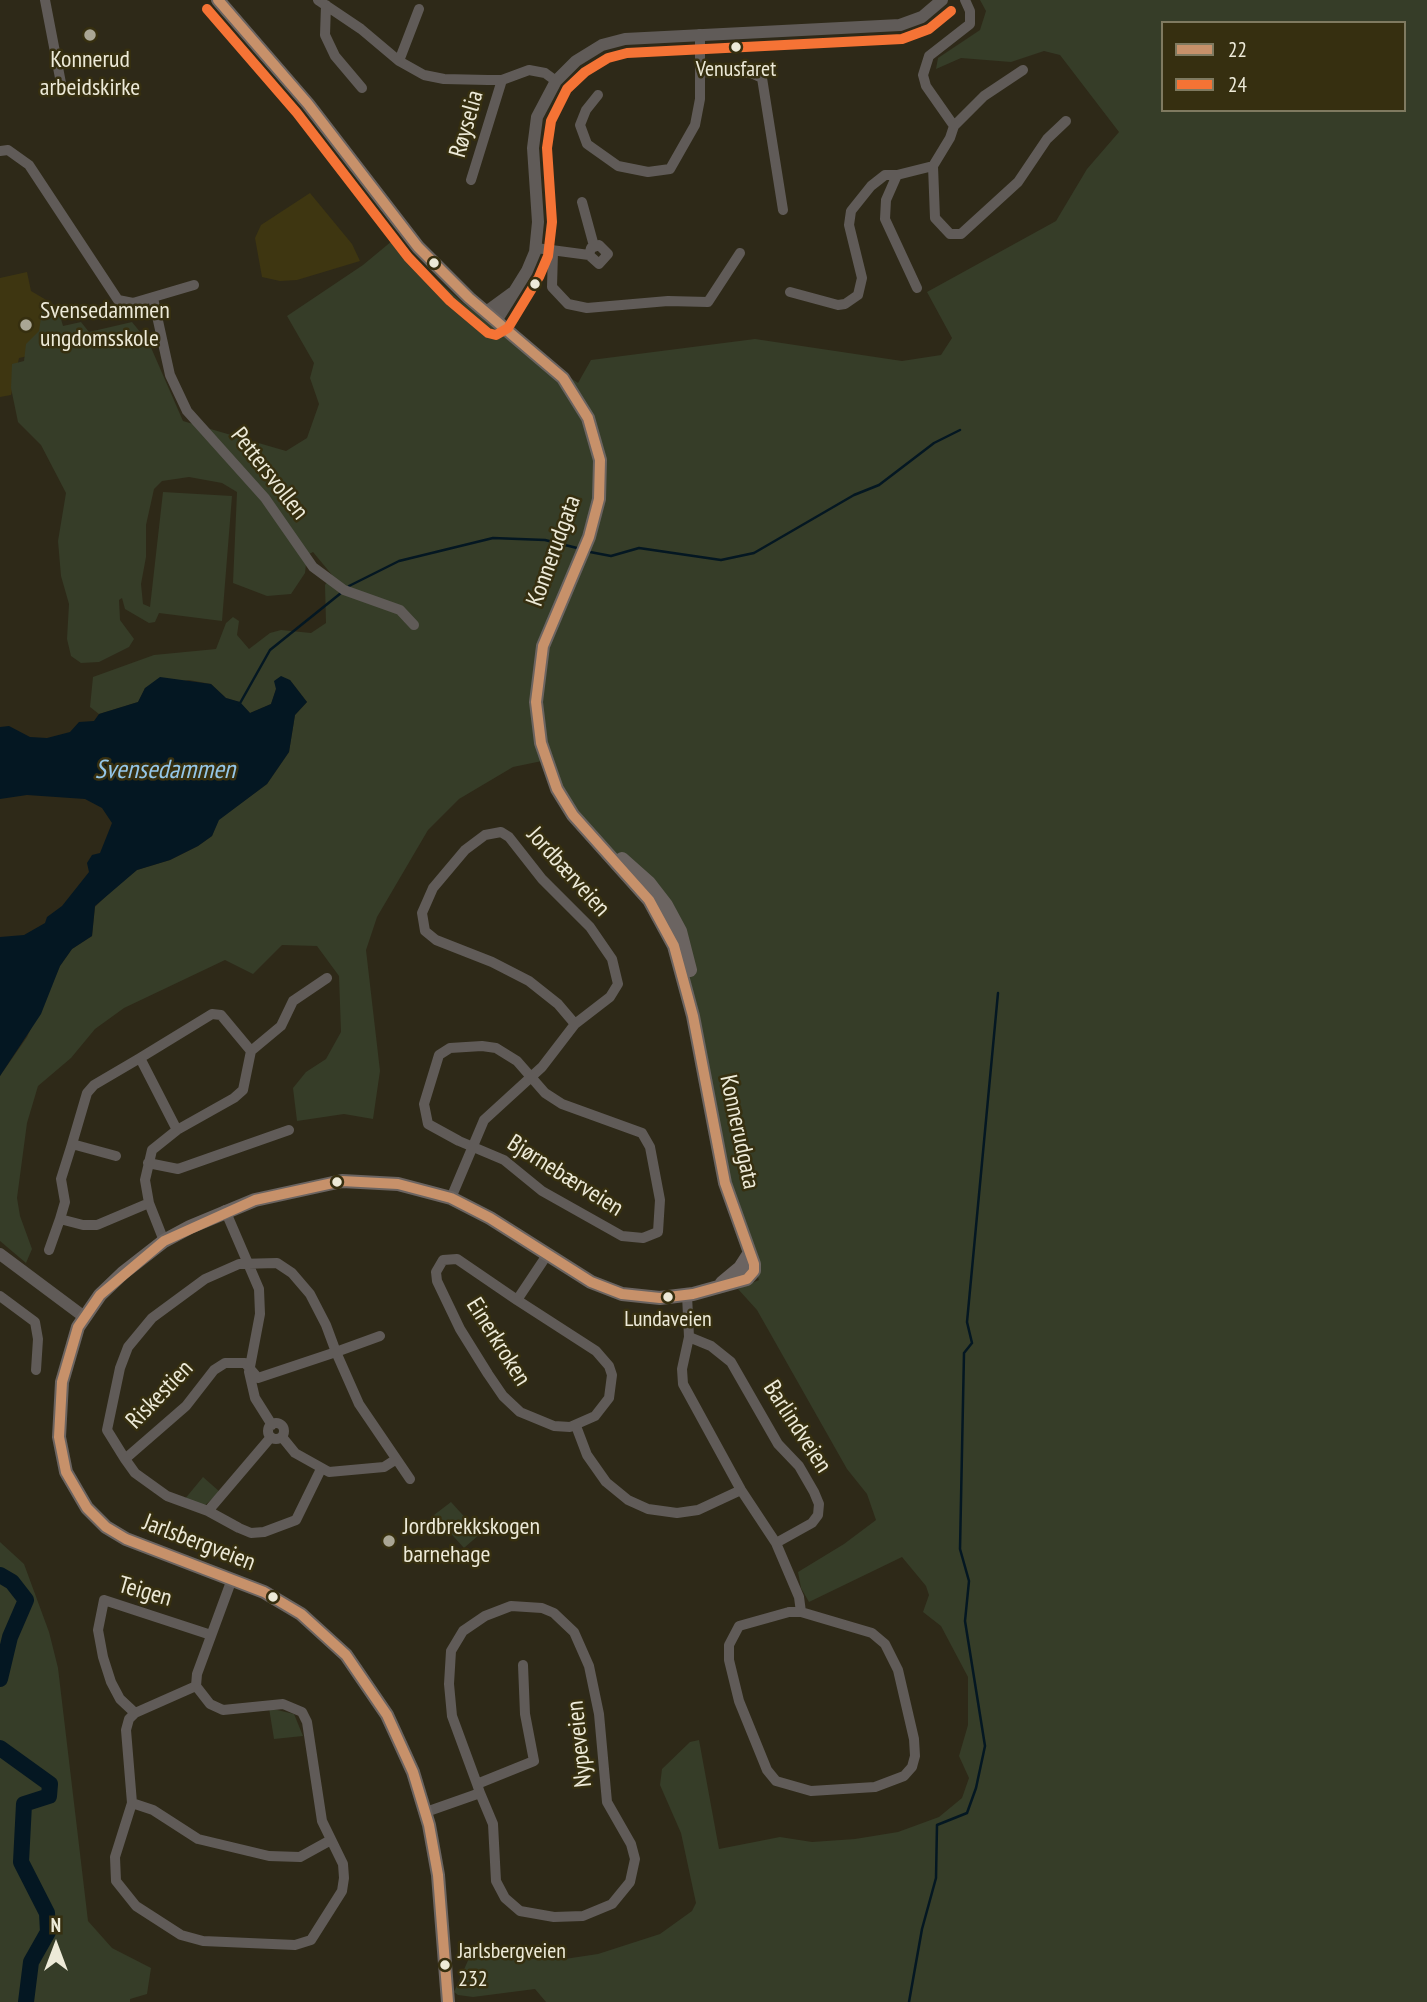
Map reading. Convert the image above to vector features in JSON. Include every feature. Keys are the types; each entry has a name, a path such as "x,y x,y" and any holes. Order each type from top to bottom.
{"main road":[{"name":"Konnerudgata","path":"207,0 258,47"},
{"name":"Konnerudgata","path":"218,0 307,104 418,247 491,317 563,378 588,418 596,443 600,472 599,499 589,537 555,616 538,673 536,702 541,743 557,789 573,814 649,900 664,922 678,957 693,1016 725,1183 749,1254 740,1268 719,1286"},
{"name":"Jarlsbergveien","path":"448,2002 438,1875 426,1812 405,1753 387,1716 346,1654 316,1625 291,1607 232,1579 158,1553 115,1533 93,1516 76,1493 60,1450 59,1413 65,1364 83,1316 109,1285 164,1241 225,1210 289,1192 350,1181 398,1184 451,1198 591,1282 622,1294 652,1297 687,1295 719,1286"}],"street":[{"path":"45,0 61,83"},
{"path":"491,317 527,271 536,248 538,222 533,163 534,128 543,103 556,81 576,61 608,43 700,34 882,27 922,17 942,0"},
{"path":"954,126 926,86 923,75 929,56 970,24 970,11 965,0"},
{"path":"322,2 399,61 424,75 444,79 502,80 529,70 545,73 556,81"},
{"path":"322,2 325,35 335,56 362,88"},
{"path":"399,61 419,9"},
{"path":"598,95 582,120 583,139 618,166 648,172 670,169 695,125 701,72 700,34"},
{"path":"1023,70 984,96 954,126 933,166 935,218 950,234 961,234 1018,182 1047,139 1066,121"},
{"path":"701,72 751,73 762,78 783,211"},
{"name":"Røyselia","path":"471,180 502,80"},
{"path":"0,151 16,154 29,165 115,297 127,303 194,285"},
{"path":"790,292 823,303 838,304 845,304 858,295 862,278 849,225 851,211 871,186 885,175 933,166"},
{"path":"897,174 886,200 885,219 917,288"},
{"path":"536,248 553,252 591,250 582,202"},
{"path":"553,252 552,287 568,304 587,308 668,301 708,302 740,253"},
{"name":"Pettersvollen","path":"153,298 170,375 187,411 265,498 313,567 344,590 400,610 414,625"},
{"name":"Jordbærveien","path":"501,832 509,837 542,879 590,927 612,959 618,984 616,990 575,1024 558,1004 529,981 492,962 436,940 425,930 422,913 433,888 465,850 485,835 501,832"},
{"path":"164,1241 149,1203 145,1180 152,1150 177,1130 234,1098 243,1090 251,1051 281,1026 293,1001 327,978"},
{"path":"49,1250 65,1202 61,1180 87,1093 94,1085 212,1014 221,1015 251,1051"},
{"path":"451,1198 484,1121 552,1056 575,1024"},
{"path":"473,1146 440,1133 426,1117 426,1093 439,1055 457,1047 496,1048 517,1061 530,1077"},
{"path":"140,1058 177,1130"},
{"name":"Bjørnebærveien","path":"473,1146 504,1160 542,1191 622,1236 643,1238 658,1232 660,1200 648,1140 629,1127 562,1104 545,1093 530,1077"},
{"path":"148,1163 178,1169 289,1130"},
{"path":"72,1144 116,1156"},
{"path":"60,1219 83,1225 97,1225 149,1203"},
{"path":"208,1511 277,1437 282,1425 272,1425 255,1398 249,1372 261,1300 225,1210"},
{"path":"0,1254 83,1316"},
{"name":"Einerkroken","path":"517,1300 547,1255"},
{"name":"Einerkroken","path":"457,1259 517,1300 596,1351 609,1366 612,1375 609,1398 595,1416 576,1426 554,1426 534,1419 503,1396 460,1329 438,1281 438,1265 443,1260 457,1259"},
{"path":"125,1459 107,1430 120,1368 133,1338 152,1318 190,1287 227,1269 248,1263 277,1263 300,1281 321,1312 359,1404 410,1479"},
{"path":"687,1295 689,1338 682,1368 683,1384 741,1490 776,1543 799,1597 800,1612"},
{"path":"0,1296 35,1322 38,1339 36,1370"},
{"name":"Riskestien","path":"321,1469 296,1520 264,1532 251,1533 208,1511 167,1496 135,1473 125,1459 186,1406 214,1370 225,1363 245,1363 249,1372 257,1378 380,1336"},
{"name":"Barlindveien","path":"689,1338 711,1346 731,1362 778,1444 799,1466 814,1492 819,1504 818,1516 811,1523 776,1543"},
{"path":"576,1426 587,1455 606,1482 628,1500 648,1509 677,1513 698,1510 741,1490"},
{"path":"277,1437 295,1453 321,1469 356,1471 384,1467 395,1460"},
{"path":"197,1686 135,1713 126,1730 132,1803 115,1857 117,1881 135,1906 181,1936 203,1941 295,1945 311,1940 342,1891 343,1864 329,1841 322,1821 307,1722 302,1713 283,1704 223,1710 210,1704 197,1686 197,1674 232,1579"},
{"name":"Teigen","path":"135,1713 120,1699 103,1657 98,1630 104,1600 211,1635"},
{"name":"Nypeveien","path":"512,1606 542,1608 554,1613 574,1632 589,1666 599,1714 607,1802 631,1844 635,1859 630,1882 611,1904 583,1916 554,1917 520,1911 505,1898 496,1881 493,1824 478,1788 452,1716 449,1684 451,1651 463,1631 485,1616 512,1606"},
{"path":"800,1612 872,1633 893,1656 914,1739 912,1767 904,1776 875,1787 811,1791 776,1781 768,1770 739,1701 729,1660 729,1645 733,1634 746,1622 800,1612"},
{"name":"Nypeveien","path":"426,1812 534,1761 525,1714 523,1665"},
{"path":"132,1803 153,1810 198,1839 269,1856 300,1857 329,1841"}],"shaded area":[{"path":"310,193 352,244 360,261 297,280 280,281 262,277 255,238 261,225"},
{"name":"Svensedammen ungdomsskole","path":"27,272 31,291 48,301 55,350 19,358 11,395 0,397 0,278"}],"green space":[{"path":"980,0 1427,0 1427,2002 546,2002 535,1989 473,1997 458,1995 454,1992 470,1956 558,1960 598,1954 660,1934 692,1911 696,1903 681,1833 660,1785 662,1769 690,1742 699,1740 719,1849 780,1837 812,1842 855,1839 898,1832 939,1817 962,1798 969,1778 959,1756 968,1725 968,1677 941,1626 923,1612 929,1595 926,1586 902,1557 809,1602 801,1588 798,1572 844,1544 876,1520 867,1494 847,1469 757,1310 738,1289 759,1280 732,1208 679,943 596,840 542,761 513,767 459,799 428,830 377,917 366,950 380,1071 373,1119 344,1114 297,1121 293,1088 306,1072 326,1059 341,1032 339,976 317,946 282,945 253,974 225,960 124,1008 95,1029 71,1058 38,1086 27,1123 17,1198 20,1216 32,1249 26,1263 0,1241 0,1076 27,1037 60,966 72,949 92,936 95,907 117,885 137,870 170,860 198,846 212,836 218,820 267,784 289,752 295,715 307,702 290,680 276,689 271,704 250,713 239,702 226,698 211,684 189,680 145,688 138,702 99,714 90,707 93,677 154,655 216,649 226,623 233,617 239,621 237,635 249,649 270,633 281,630 311,633 326,623 325,585 332,575 313,552 307,555 305,573 291,594 267,596 233,583 237,492 222,483 189,477 162,481 154,489 146,525 146,557 141,584 143,604 150,607 163,492 232,496 222,621 159,613 155,622 149,623 125,609 122,598 119,600 120,620 134,639 129,647 99,662 81,663 71,656 67,639 69,604 61,576 58,541 66,493 41,445 18,422 11,388 12,364 24,361 26,344 39,331 43,304 50,304 59,312 63,326 81,322 89,332 132,322 149,343 183,421 286,451 307,438 319,404 310,378 314,363 287,316 363,265 398,236 419,264 463,303 578,383 591,360 755,339 902,361 941,355 952,338 927,292 1056,221 1087,169 1119,132 1060,55 1044,51 1011,62 961,58 936,69 938,58 980,30 986,11"},
{"path":"203,1477 220,1492 204,1506 184,1500"},
{"path":"451,1502 480,1534 464,1548 434,1515"},
{"path":"0,1542 24,1564 49,1632 58,1668 88,1921 112,1948 151,1968 147,1994 130,1999 130,2002 0,2002"},
{"path":"269,1708 294,1714 303,1736 274,1739"}],"water":[{"name":"Svensedammen","path":"281,676 290,680 307,702 295,715 289,752 267,784 219,820 212,836 198,846 170,860 137,870 95,906 92,936 72,949 60,966 41,1014 0,1076 0,937 24,935 45,923 47,917 62,906 89,872 87,863 92,855 100,853 112,823 102,808 85,799 27,795 0,799 0,727 9,726 30,737 47,738 70,732 79,722 94,721 99,714 138,702 145,688 160,677 211,684 226,698 240,702 250,713 271,704 276,689 274,681"}],"waterway":[{"path":"590,552 611,556 639,548 721,560 754,553 854,495 879,485 934,443 960,430"},
{"path":"349,586 399,561 493,538 545,540 577,548"},
{"path":"239,705 270,650 341,593"},
{"path":"909,2002 922,1929 936,1878 937,1825 967,1813 976,1788 985,1746 965,1621 969,1581 960,1549 964,1353 972,1343 967,1322 998,993"},
{"path":"0,1575 12,1582 26,1600 10,1637 0,1679"},
{"path":"0,1748 50,1784 49,1796 24,1804 21,1862 47,1913 48,1932 31,1962 26,2002"}],"transit line":[{"name":"22","path":"218,0 308,104 418,247 469,298 563,378 588,418 600,460 599,499 589,537 543,646 536,702 541,743 557,789 573,815 649,900 674,946 693,1016 725,1183 754,1264 754,1271 747,1279 693,1294 660,1298 622,1294 591,1282 490,1218 451,1198 398,1184 342,1181 255,1200 164,1241 100,1295 78,1327 62,1382 59,1437 66,1472 87,1508 106,1527 126,1539 264,1592 301,1614 346,1655 387,1715 413,1772 429,1825 438,1875 448,2002"},
{"name":"24","path":"207,9 297,113 408,257 450,301 488,333 496,335 508,328 539,277 548,256 552,222 547,148 551,121 567,89 585,72 608,58 627,53 902,39 929,29 951,11"}],"place":[{"name":"Konnerud arbeidskirke","path":"90,35"},
{"name":"Venusfaret","path":"736,47"},
{"name":"Svensedammen ungdomsskole","path":"26,325"},
{"name":"Lundaveien","path":"668,1297"},
{"name":"Jordbrekkskogen barnehage","path":"389,1541"},
{"name":"Jarlsbergveien 232","path":"445,1965"}]}
